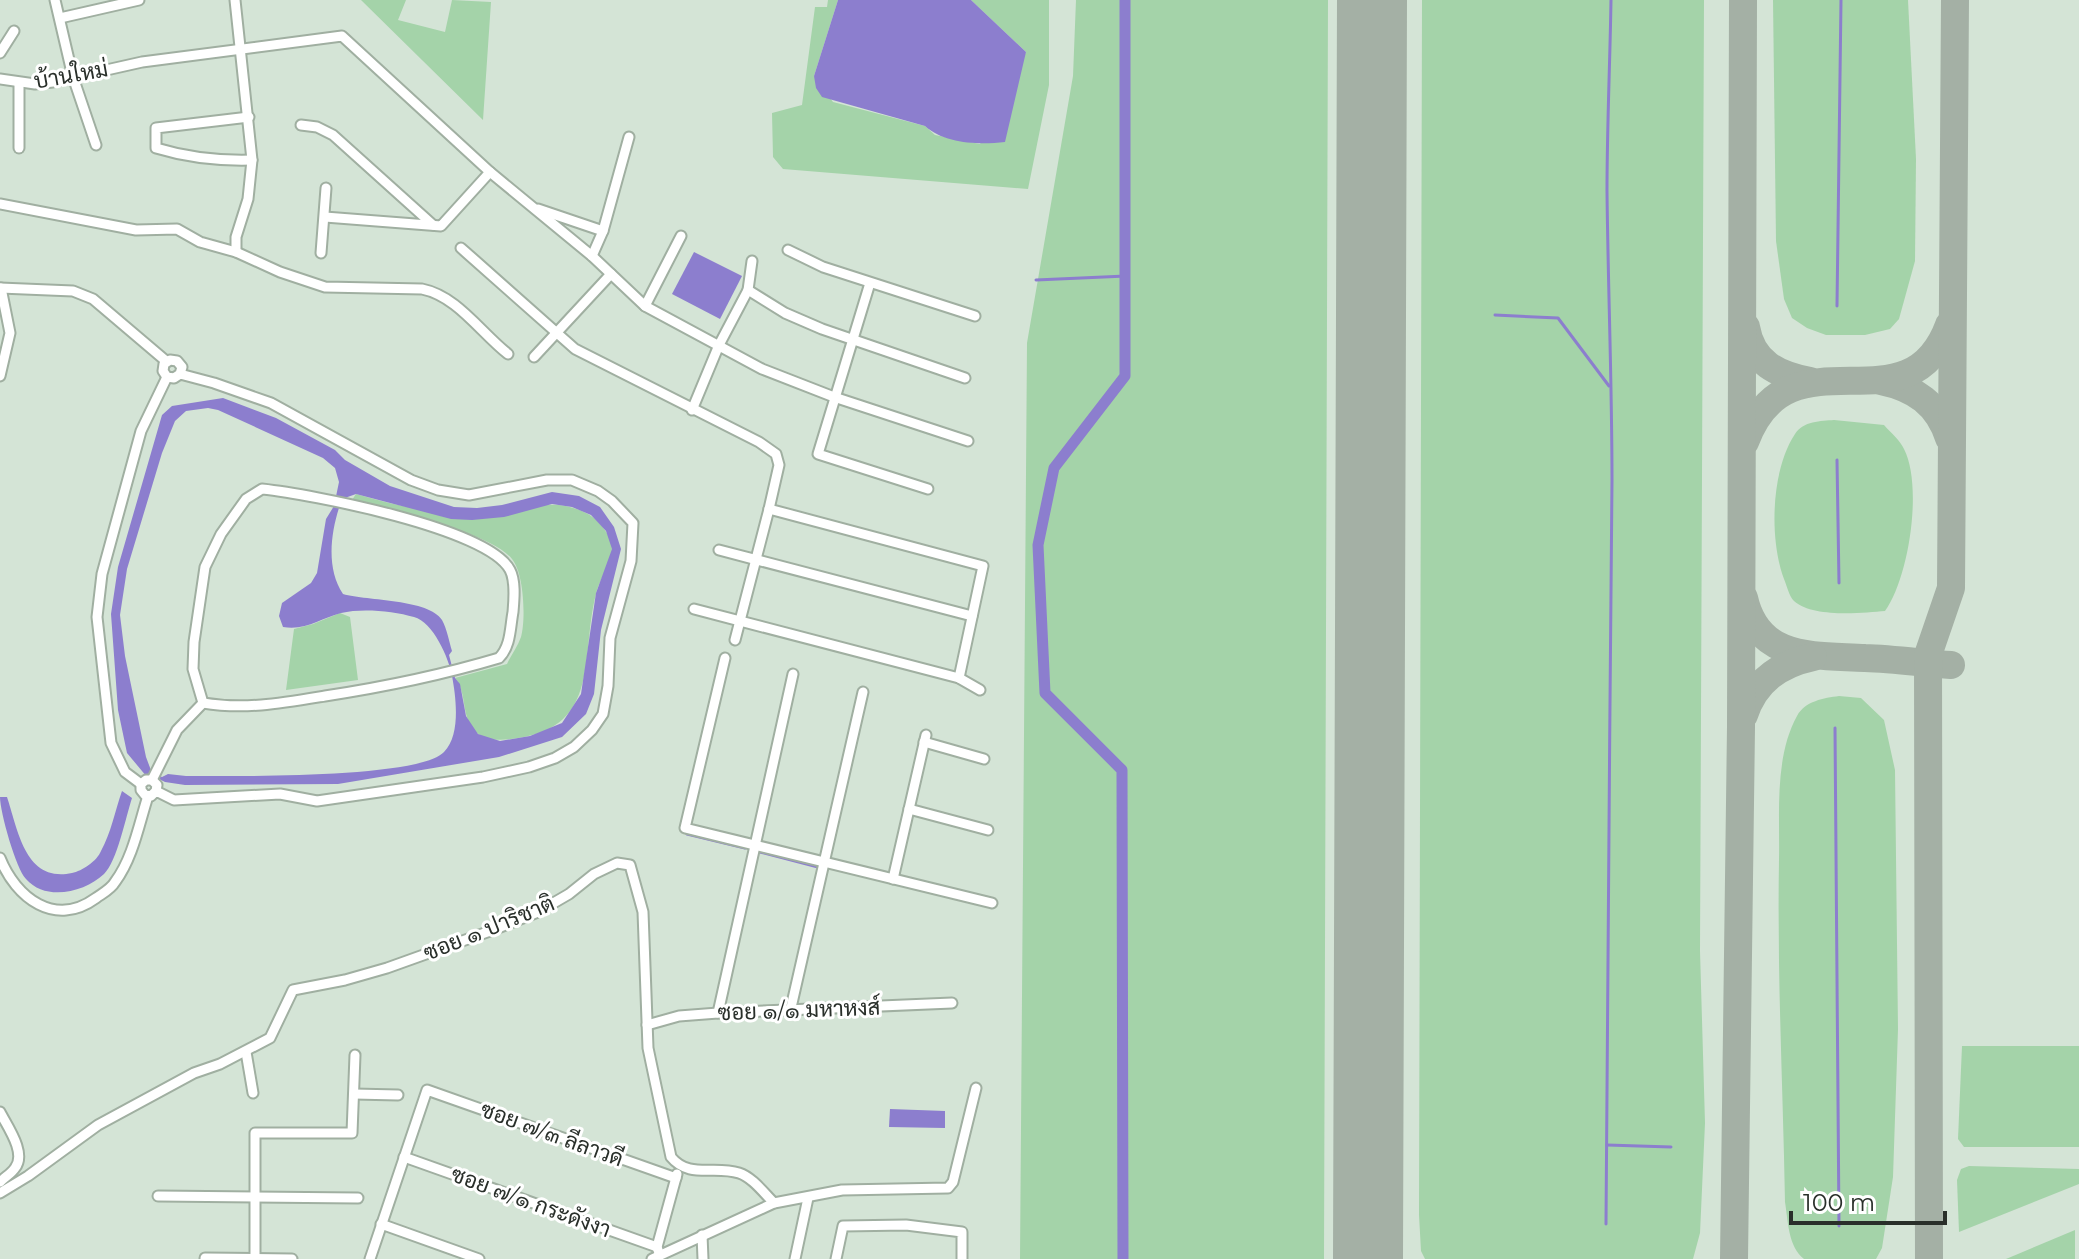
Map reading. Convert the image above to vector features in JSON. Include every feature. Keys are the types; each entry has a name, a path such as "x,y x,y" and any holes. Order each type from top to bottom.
{"street":[{"path":"55,0 73,77 96,145"},
{"path":"60,18 139,0"},
{"path":"235,0 252,160 248,199 236,237 236,252"},
{"path":"0,53 14,31"},
{"name":"บ้านใหม่","path":"0,79 35,84 142,62 342,36 490,172"},
{"path":"19,83 19,148"},
{"path":"249,117 156,128 156,148 186,157 218,161 252,160"},
{"path":"301,125 317,127 333,135 434,226"},
{"path":"592,256 603,231 629,137"},
{"path":"325,217 441,226 490,172 592,256 645,306 762,369 834,397 968,441"},
{"path":"321,253 326,188"},
{"path":"0,204 136,230 177,229 200,242 236,252 280,272 325,287 436,292 454,304 508,354"},
{"path":"531,206 603,231"},
{"path":"645,306 681,236"},
{"path":"461,248 575,349 759,442 776,454 779,465 735,640"},
{"path":"788,250 823,267 975,316"},
{"path":"692,410 719,345 748,290 752,261"},
{"path":"534,357 611,274"},
{"path":"870,283 818,454 928,489"},
{"path":"0,376 10,333 1,288 73,291 93,299 166,361 177,361 182,367 180,374 174,378 167,377"},
{"path":"748,290 785,313 965,378"},
{"path":"166,361 162,368 167,377"},
{"path":"167,377 141,431 102,574 97,617 111,743 125,772 141,784 142,793 174,800 280,794 317,801 483,777 529,767 574,747 592,730 603,714 608,686 610,638 631,561 633,523 612,501 587,485 572,480 547,480 469,495 438,490 411,480 271,403 180,374"},
{"path":"262,489 327,501 443,531 487,548 510,570 515,597 508,643 503,655 440,676 343,693 255,707 203,703 193,669 205,567 221,534 246,499 262,489"},
{"path":"769,509 983,566 959,678"},
{"path":"719,550 972,616"},
{"path":"694,609 959,678 980,690"},
{"path":"725,658 685,828 992,903"},
{"path":"718,1013 793,674"},
{"path":"790,1012 863,692"},
{"path":"0,858 7,877 25,897 40,907 67,909 88,904 114,885 127,863 157,785 155,776 177,730 203,703"},
{"path":"893,879 925,739 984,759"},
{"path":"141,784 155,776"},
{"path":"909,809 988,830"},
{"name":"ซอย ๑ ปาริชาติ","path":"0,1193 98,1125 194,1073 246,1052 270,1038 293,990 387,968 538,912 569,894 594,874 617,863 630,865 643,912 648,1048 667,1146 678,1166"},
{"name":"ซอย ๑/๑ มหาหงส์","path":"647,1025 679,1016 718,1013 952,1003"},
{"path":"246,1052 253,1093"},
{"path":"255,1258 255,1133 352,1133 355,1055"},
{"path":"656,1254 774,1203 842,1190 948,1188 953,1182 976,1088"},
{"name":"ซอย ๗/๓ ลีลาวดี","path":"404,1157 427,1090 676,1178"},
{"path":"354,1094 398,1095"},
{"path":"0,1112 19,1159 17,1167 0,1182"},
{"path":"370,1259 404,1157"},
{"name":"ซอย ๗/๑ กระดังงา","path":"404,1157 656,1254"},
{"path":"656,1254 678,1166 698,1171 738,1173 753,1182 774,1203"},
{"path":"158,1196 358,1198"},
{"path":"795,1259 808,1198"},
{"path":"381,1224 479,1259"},
{"path":"836,1259 843,1226 906,1225 962,1232 962,1259"},
{"path":"702,1235 703,1259"},
{"path":"205,1258 292,1259"}],"green space":[{"path":"361,0 406,0 398,20 445,32 452,0 491,2 483,120"},
{"path":"828,0 838,0 814,76 833,102 925,126 935,135 980,144 1026,52 971,0 1049,0 1049,85 1028,189 783,169 773,157 772,113 802,105 815,7 827,7"},
{"path":"1076,0 1328,0 1324,1259 1020,1259 1027,343 1073,76"},
{"path":"1422,0 1704,0 1700,951 1705,1123 1700,1233 1693,1259 1425,1259 1421,1251"},
{"path":"1773,0 1908,0 1916,159 1915,261 1899,319 1890,329 1865,335 1826,335 1792,318 1784,299 1776,241"},
{"path":"1834,420 1884,425 1902,446 1910,465 1911,532 1901,577 1885,611 1838,613 1802,606 1791,596 1779,563 1775,505 1787,449 1803,426"},
{"path":"356,494 427,510 482,516 506,515 532,507 556,505 580,510 600,524 612,548 596,594 582,685 575,704 563,719 545,731 518,738 491,739 477,733 468,721 462,691 455,678 507,664 523,629 524,608 516,566 501,549 483,540 437,523 352,500"},
{"path":"340,613 350,617 358,680 286,690 294,629"},
{"path":"1839,696 1861,698 1884,720 1895,770 1898,1029 1893,1177 1882,1248 1876,1259 1804,1259 1792,1240 1785,1202 1779,946 1781,768 1790,732 1800,711 1815,701"},
{"path":"1962,1046 2079,1046 2079,1147 1964,1147 1958,1139"},
{"path":"1969,1166 2079,1169 2079,1184 1959,1232 1957,1180 1961,1169"},
{"path":"2075,1230 2075,1259 2006,1259"}],"shaded area":[{"path":"838,0 971,0 1026,52 1005,142 952,140 925,126 822,97 816,88 814,76"},
{"path":"694,252 742,276 720,319 672,294"},
{"path":"223,398 276,418 335,450 345,460 390,486 454,507 502,505 552,492 579,496 600,507 614,527 621,549 601,630 594,694 586,714 562,737 499,757 338,784 185,785 165,782 151,775 147,777 127,753 118,710 111,614 118,567 162,415 172,406","holes":["208,408 323,458 335,468 339,482 334,506 326,519 317,573 311,583 282,603 279,616 283,627 306,626 341,613 358,611 397,613 421,620 439,642 452,676 455,726 444,752 427,761 399,767 322,774 168,774 162,777 152,773 125,656 120,615 127,569 162,453 175,421 186,411","356,494 451,519 504,517 552,504 572,507 591,515 606,531 612,549 596,593 581,694 562,723 530,736 500,741 478,734 466,716 442,620 435,613 412,604 343,594 334,572 333,535 342,499"]},
{"path":"122,791 132,798 117,849 104,874 87,886 65,892 44,890 26,879 9,840 0,797 7,797 20,838 34,862 56,874 76,872 96,858 108,837"},
{"path":"890,1109 945,1111 945,1128 889,1127"}],"waterway":[{"path":"1123,1259 1122,770 1045,693 1038,545 1054,468 1125,376 1125,0"},
{"path":"1606,1224 1612,480 1607,191 1611,0"},
{"path":"1837,306 1841,0"},
{"path":"1036,280 1126,276"},
{"path":"1495,315 1558,318 1609,386"},
{"path":"1837,460 1839,583"},
{"path":"1835,728 1839,1226"},
{"path":"687,834 745,848"},
{"path":"760,852 818,867"},
{"path":"1607,1145 1671,1147"}],"taxiway":[{"path":"1734,1259 1741,727 1743,0"},
{"path":"1929,1259 1928,655 1951,588 1955,0"},
{"path":"1745,442 1765,407 1790,389 1818,382 1878,380 1906,374 1930,357 1949,325"},
{"path":"1746,327 1754,350 1768,365 1787,375 1810,381"},
{"path":"1881,381 1904,388 1924,399 1939,416 1949,438"},
{"path":"1744,598 1751,619 1762,634 1791,651 1809,655 1951,665"},
{"path":"1744,715 1755,693 1770,676 1790,664 1813,657"}],"runway":[{"path":"1368,1259 1372,0"}]}
